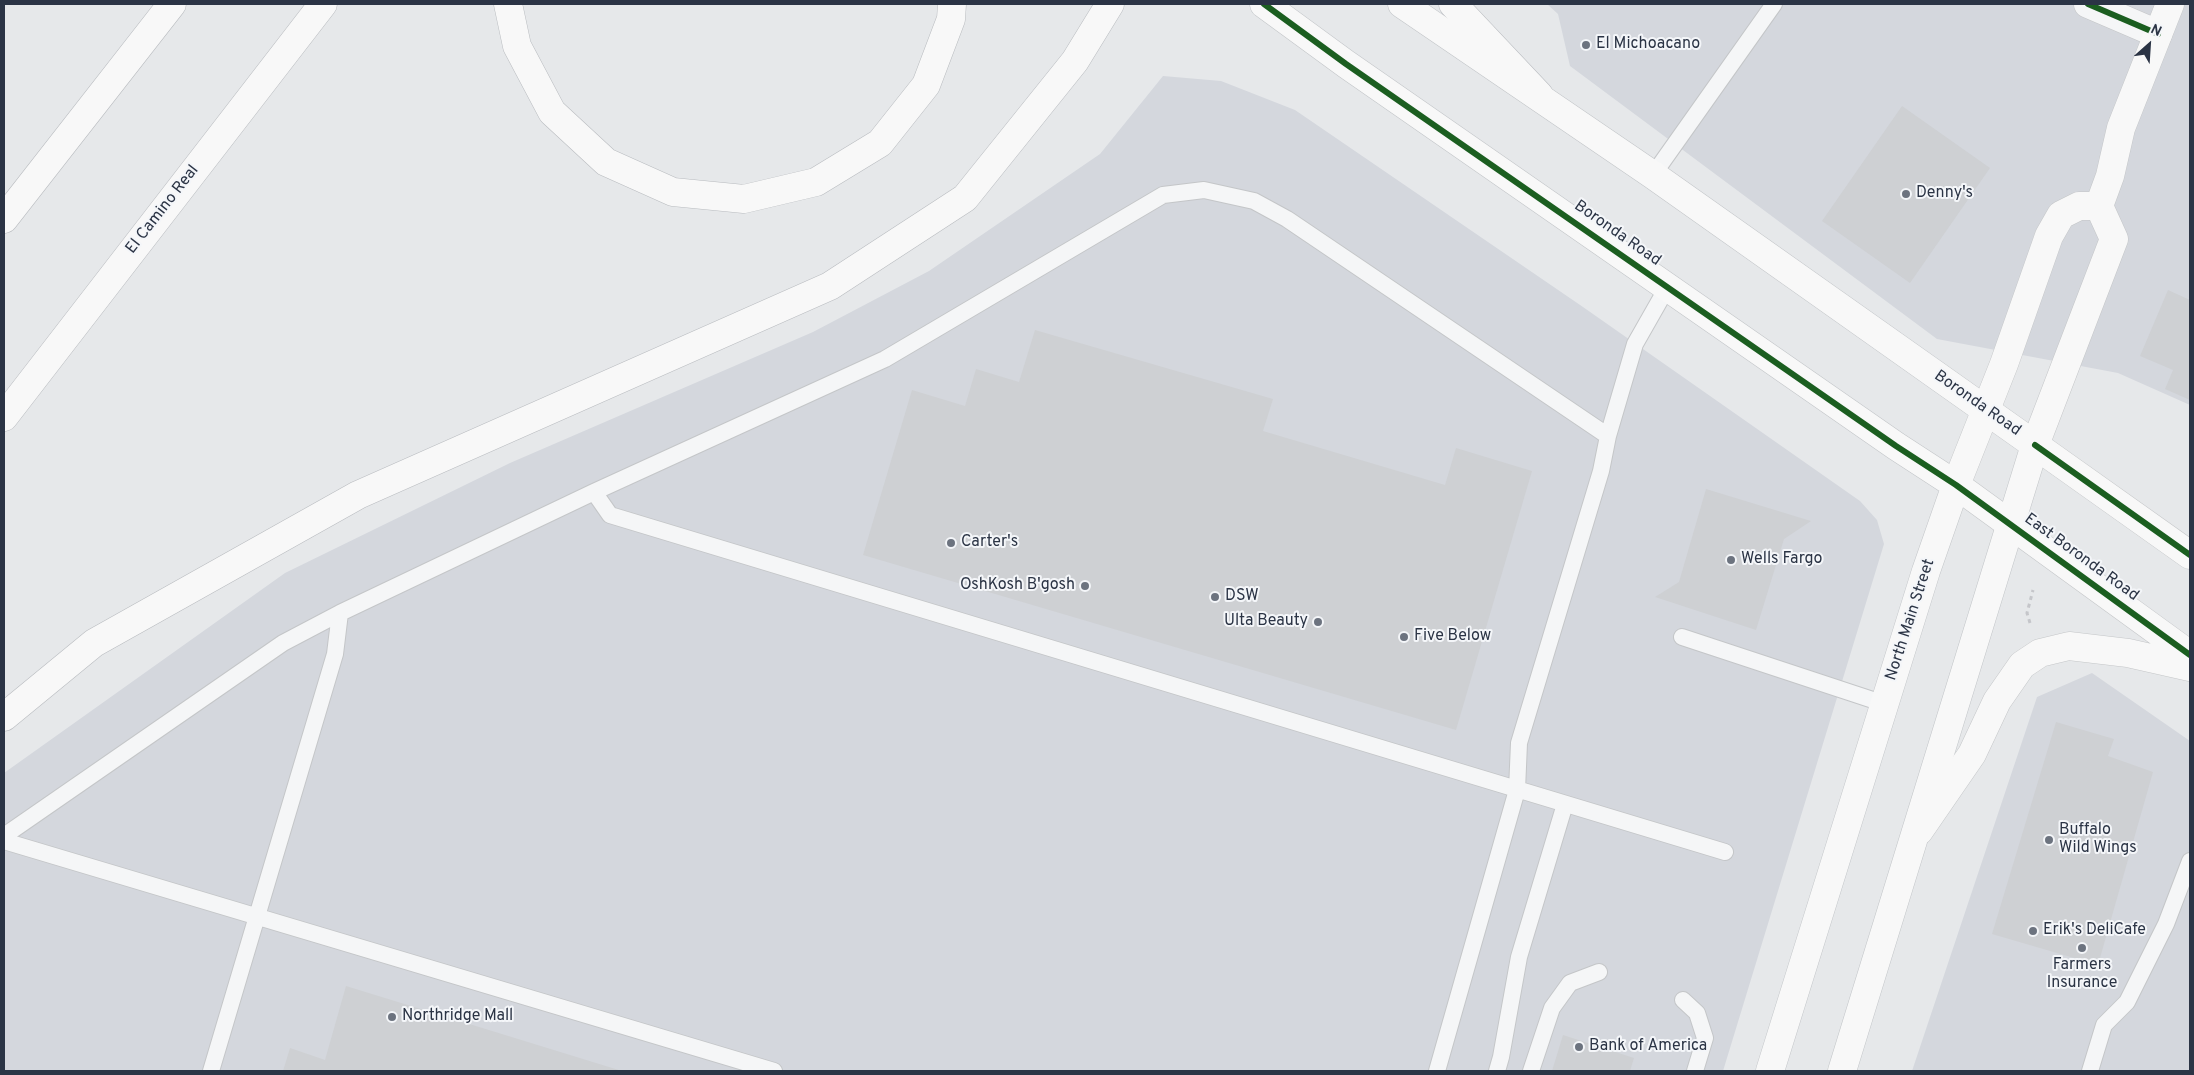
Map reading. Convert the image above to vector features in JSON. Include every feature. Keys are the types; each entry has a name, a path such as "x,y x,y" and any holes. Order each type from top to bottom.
{"main road":[{"path":"4,219 172,4"},
{"name":"El Camino Real","path":"4,417 323,4"},
{"path":"508,4 517,46 552,112 606,162 673,192 744,199 816,182 880,143 926,85 951,19 952,4"},
{"path":"4,717 94,643 358,495 838,280 965,198 1075,61 1110,4"},
{"name":"Boronda Road","path":"1264,4 1346,64 1896,446 1956,484"},
{"name":"Boronda Road","path":"1402,4 1539,95 2035,445"},
{"path":"1453,4 1539,95"},
{"path":"1842,1071 2035,445 2114,239 2099,206 2110,176 2121,128 2170,4"},
{"name":"North Main Street","path":"1770,1071 1956,484 1986,411 2053,229 2061,215 2079,206 2099,206"},
{"path":"2035,445 2190,555"},
{"name":"East Boronda Road","path":"1956,484 2190,655"},
{"path":"1914,838 1972,754 1997,701 2022,665 2040,653 2069,646 2128,653 2190,667"}],"street":[{"path":"2088,4 2158,34"}],"lane":[{"path":"1653,175 1774,4"},
{"path":"4,836 284,643 340,613 594,492 885,359 1163,195 1204,190 1254,201 1287,219 1608,436"},
{"path":"1437,1071 1517,790 1519,743 1599,480 1608,436 1635,344 1668,286"},
{"path":"594,492 610,516 1725,852"},
{"path":"212,1071 335,654 340,613"},
{"path":"1682,637 1885,704"},
{"path":"1497,1071 1519,957 1564,804"},
{"path":"4,841 774,1071"},
{"path":"2090,1071 2104,1025 2127,1002 2166,924 2190,861"},
{"path":"1531,1071 1552,1008 1570,982 1599,972"},
{"path":"1683,1000 1697,1013 1705,1038 1695,1071"}],"path":[{"path":"2032,628 2027,613 2033,590"},
{"path":"2025,597 2030,601"}],"shaded area":[{"path":"1547,4 2190,4 2190,405 2118,373 1937,339 1570,66 1558,14"},
{"name":"Northridge Mall","path":"1163,76 1221,81 1295,110 1583,307 1860,501 1877,520 1884,544 1723,1071 4,1071 4,773 285,573 510,463 813,332 929,271 1100,154"},
{"path":"2092,673 2190,741 2190,1071 1912,1071 2037,697"}],"building":[{"name":"Denny's","path":"1902,106 1990,168 1910,283 1822,221"},
{"path":"2168,290 2190,300 2190,400 2165,389 2173,370 2140,356"},
{"path":"1035,330 1273,399 1263,431 1445,485 1456,448 1532,471 1456,730 863,555 912,390 965,406 976,369 1019,382"},
{"name":"Wells Fargo","path":"1706,489 1811,521 1784,539 1756,630 1655,597 1679,582"},
{"path":"2056,722 2114,739 2108,756 2153,772 2098,965 1992,934"},
{"name":"Northridge Mall","path":"346,986 622,1071 283,1071 290,1048 325,1060"},
{"name":"Bank of America","path":"1563,1035 1634,1058 1630,1071 1552,1071"}],"cycle path":[{"path":"1264,4 1346,64 1896,446 1956,485 2190,655"},
{"path":"2088,4 2158,34"},
{"path":"2035,445 2190,555"}],"place":[{"name":"El Michoacano","path":"1586,45"},
{"name":"Denny's","path":"1906,194"},
{"name":"Carter's","path":"951,543"},
{"name":"Wells Fargo","path":"1731,560"},
{"name":"OshKosh B'gosh","path":"1085,586"},
{"name":"DSW","path":"1215,597"},
{"name":"Ulta Beauty","path":"1318,622"},
{"name":"Five Below","path":"1404,637"},
{"name":"Buffalo Wild Wings","path":"2049,840"},
{"name":"Erik's DeliCafe","path":"2033,931"},
{"name":"Farmers Insurance","path":"2082,948"},
{"name":"Northridge Mall","path":"392,1017"},
{"name":"Bank of America","path":"1579,1047"}]}
